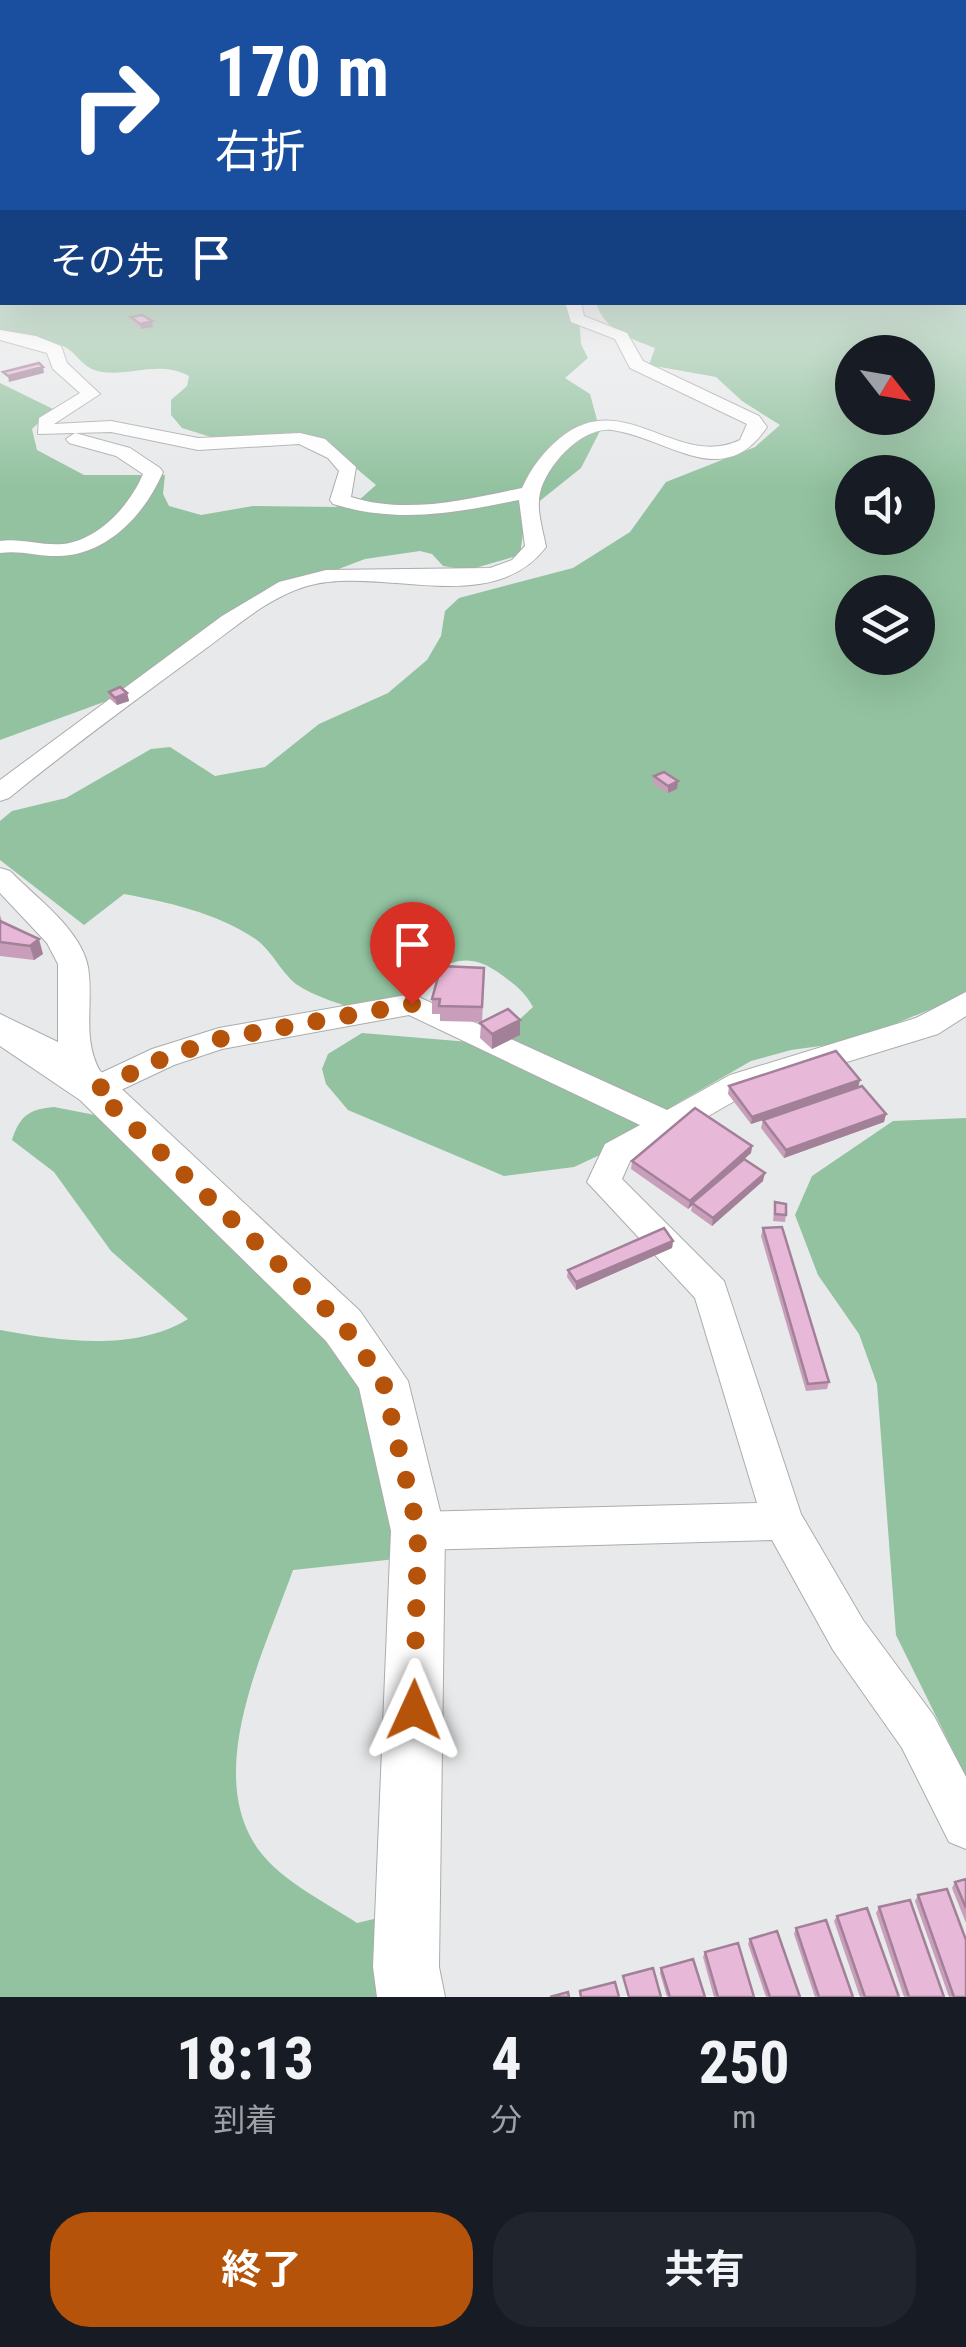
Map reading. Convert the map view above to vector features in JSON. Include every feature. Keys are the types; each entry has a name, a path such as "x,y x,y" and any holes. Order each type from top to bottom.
{"main road":[{"path":"0,1028 47,1054 95,1090 344,1326 383,1381 418,1531 406,1967 411,1997"}],"street":[{"path":"0,793 116,702 234,618 302,580 348,574 474,576 523,563 536,547 530,492 557,452 586,428 600,424 695,453 734,448 755,434 758,427 697,390 636,364 620,336 576,320 574,305"},
{"path":"0,335 30,339 56,350 59,364 91,394 45,422 44,430"},
{"path":"44,430 98,426 200,444 264,436 298,438 342,460 348,471 340,500 380,511 435,509 530,492"},
{"path":"0,547 17,543 60,550 84,544 136,506 148,490 153,472 142,462 44,430"},
{"path":"0,877 58,938 74,964 74,1053 95,1090 164,1058 219,1039 412,1004 666,1124"},
{"path":"966,1002 927,1026 741,1083 618,1153 604,1182 711,1291 783,1521 848,1635 918,1732 966,1825"},
{"path":"418,1531 783,1521"}],"green space":[{"path":"0,305 578,305 581,344 588,358 565,378 590,394 600,431 581,468 526,512 520,555 468,570 443,566 432,554 420,551 365,559 283,590 123,695 0,740 0,383 53,409 32,429 37,450 84,475 165,475 163,494 169,506 201,515 253,506 335,507 358,501 376,485 325,442 211,437 182,428 171,415 171,400 187,386 189,376 178,371 102,372 90,368 57,343 0,334"},
{"path":"597,305 966,305 966,995 850,1042 791,1050 751,1061 678,1103 630,1141 574,1167 504,1176 348,1110 326,1084 322,1069 328,1054 362,1033 493,1044 533,1007 502,975 479,963 460,961 443,967 384,1010 367,1011 340,1004 296,984 260,943 208,915 124,894 84,925 0,860 0,821 12,811 66,798 151,749 170,747 215,776 265,767 319,724 388,693 427,660 441,636 445,611 459,598 573,568 630,532 666,482 755,447 780,425 742,401 716,377 649,365 655,348 628,337 606,320"},
{"path":"54,1107 95,1115 339,1327 424,1556 293,1570 245,1706 236,1778 241,1812 254,1843 287,1878 357,1923 399,1913 397,1997 0,1997 0,1330 47,1338 121,1340 167,1329 188,1319 111,1251 54,1172 12,1140 27,1115"},
{"path":"966,1118 966,1777 896,1635 877,1384 859,1334 818,1275 795,1215 812,1176 893,1121"}],"building":[{"path":"142,315 152,321 140,324 131,317"},
{"path":"39,363 43,367 8,376 3,372"},
{"path":"120,687 127,693 115,698 109,692"},
{"path":"664,772 678,781 668,786 654,776"},
{"path":"0,921 39,939 30,946 0,942"},
{"path":"441,966 484,968 482,1007 439,1006 440,999 432,999"},
{"path":"508,1009 520,1020 492,1034 480,1023"},
{"path":"836,1051 860,1080 752,1117 729,1086"},
{"path":"862,1086 886,1114 786,1150 763,1120"},
{"path":"695,1108 752,1146 690,1201 632,1161"},
{"path":"744,1159 765,1173 713,1218 692,1203"},
{"path":"775,1202 786,1204 786,1215 775,1214"},
{"path":"782,1227 829,1382 808,1384 763,1228"},
{"path":"664,1228 673,1241 576,1282 568,1270"},
{"path":"966,1879 966,1908 955,1882"},
{"path":"947,1889 966,1940 966,1997 954,1997 918,1895"},
{"path":"910,1900 944,1997 909,1997 879,1907"},
{"path":"867,1908 899,1997 865,1997 837,1916"},
{"path":"826,1920 853,1997 819,1997 796,1928"},
{"path":"777,1931 800,1997 770,1997 750,1939"},
{"path":"738,1943 754,1997 718,1997 705,1952"},
{"path":"693,1959 705,1997 670,1997 661,1968"},
{"path":"653,1968 661,1997 629,1997 623,1976"},
{"path":"615,1982 619,1997 581,1997 580,1991"}],"route":[{"path":"412,1004 219,1039 164,1058 95,1090 344,1326 383,1381 418,1531 414,1710"}]}
